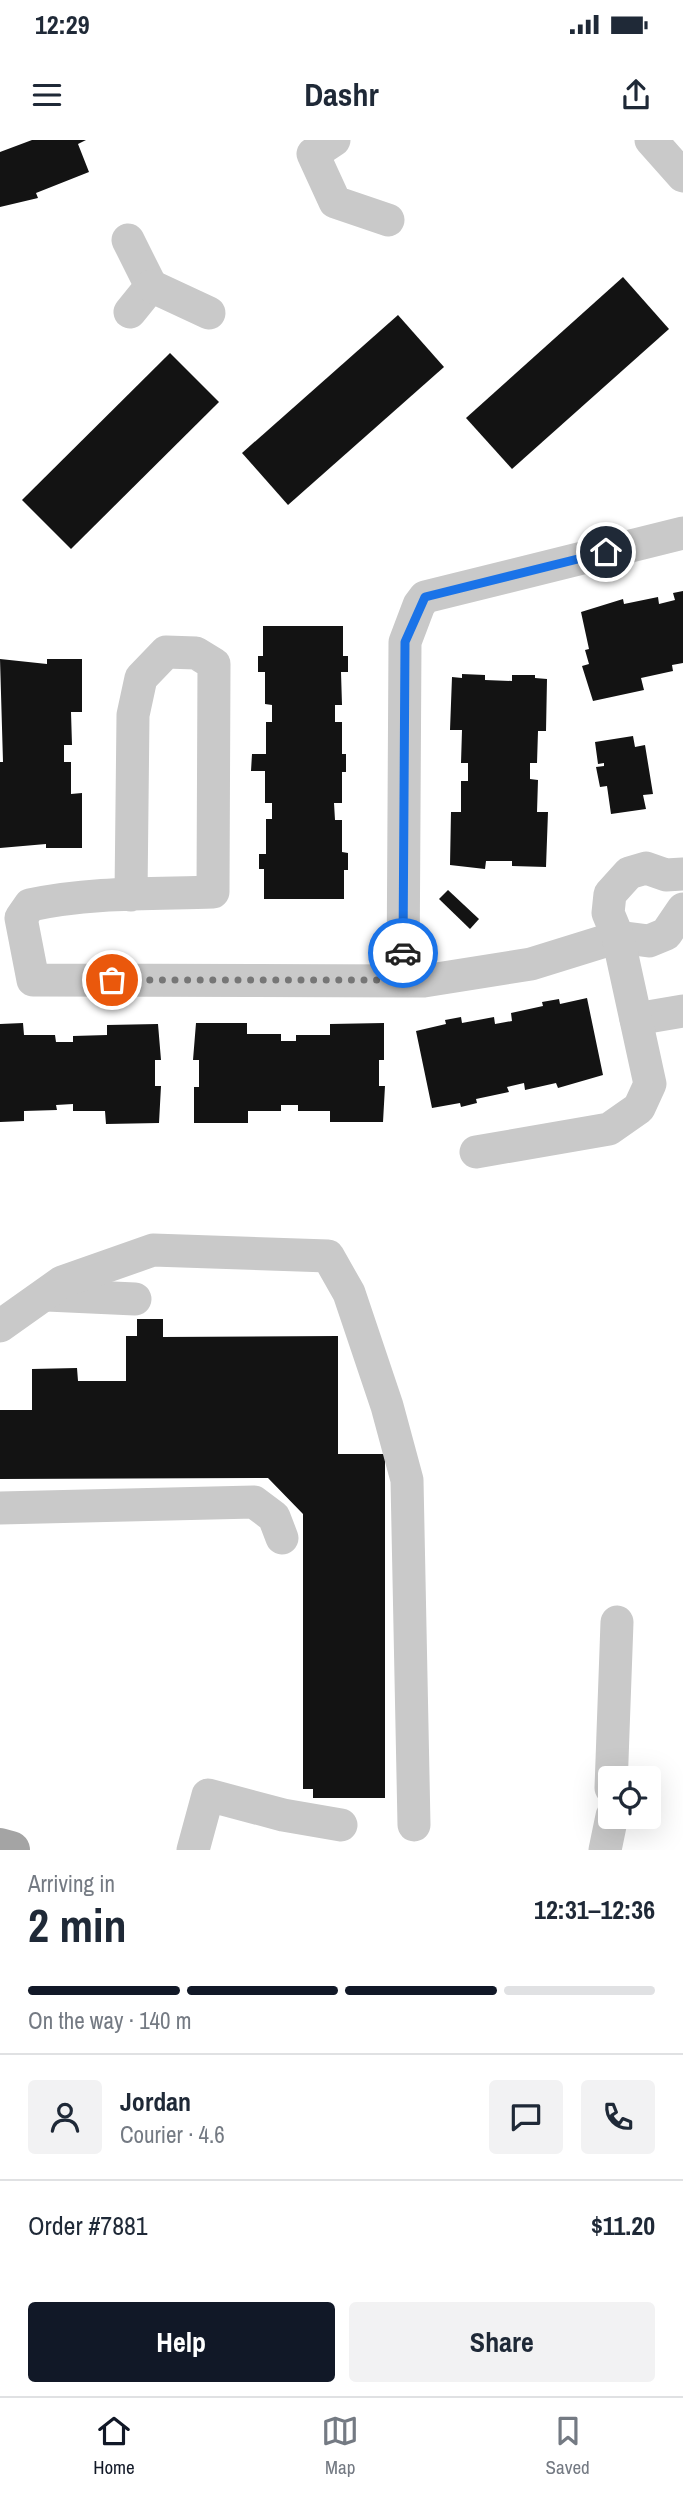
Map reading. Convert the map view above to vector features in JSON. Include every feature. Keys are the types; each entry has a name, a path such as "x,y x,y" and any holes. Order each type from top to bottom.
{"main road":[{"path":"0,1847 11,1850"}],"street":[{"path":"334,140 313,154 335,202 388,220"},
{"path":"650,140 683,176"},
{"path":"128,240 151,286 209,313"},
{"path":"130,312 151,286"},
{"path":"403,980 405,642 419,605 425,597 683,533"},
{"path":"131,895 133,715 141,678 166,652 196,653 214,664 213,892 131,895 71,896 30,905 21,918 33,980 424,981 531,964 618,937 649,941 666,934 683,909"},
{"path":"476,1152 609,1129 639,1108 650,1084 618,937 608,913 610,894 628,873 646,869 677,868"},
{"path":"636,1019 683,1011"},
{"path":"0,1326 62,1283 153,1250 328,1256 349,1293 387,1406 407,1480 414,1825"},
{"path":"44,1294 135,1299"},
{"path":"0,1508 254,1502 274,1517 282,1538"},
{"path":"612,1766 617,1622"},
{"path":"193,1850 208,1795 283,1815 341,1825"},
{"path":"605,1850 609,1829"}],"building":[{"path":"32,140 86,140 78,144 89,172 36,193 38,198 0,207 0,152"},
{"path":"623,277 669,329 512,469 466,418"},
{"path":"398,315 444,367 288,505 242,453"},
{"path":"170,353 219,402 71,549 22,500"},
{"path":"683,591 683,663 672,665 673,671 641,678 644,690 593,701 582,666 589,664 585,650 589,649 581,612 623,599 624,604 658,597 659,604 675,600 673,593"},
{"path":"263,626 343,626 343,656 348,656 348,672 341,672 342,705 335,705 335,722 342,722 342,754 346,754 346,772 342,772 342,803 334,803 335,820 342,820 342,852 348,853 348,870 344,870 344,899 264,899 264,869 259,869 259,854 266,854 266,819 272,819 272,803 265,803 265,771 251,771 252,754 266,754 266,722 272,722 272,705 265,704 265,672 258,672 258,656 263,656"},
{"path":"0,659 47,664 47,659 82,659 82,712 71,712 72,745 64,745 64,762 71,762 71,794 82,793 82,848 46,848 46,844 0,848 0,762 3,762"},
{"path":"462,674 485,675 485,680 512,681 512,675 535,675 535,678 547,679 546,731 538,731 537,763 530,763 530,779 538,780 537,812 548,812 546,867 512,866 512,861 486,861 485,869 450,865 451,812 461,812 461,781 468,781 468,763 461,763 462,730 450,730 452,677 462,678"},
{"path":"633,736 635,747 645,745 653,794 643,795 646,809 611,814 607,786 600,787 596,767 604,766 604,763 598,764 595,742"},
{"path":"448,890 479,919 470,929 439,899"},
{"path":"587,998 603,1075 558,1088 556,1083 525,1090 524,1083 507,1087 509,1092 476,1099 477,1103 461,1107 460,1103 432,1108 416,1031 446,1024 445,1020 461,1017 462,1023 494,1017 495,1024 512,1021 511,1013 543,1006 542,1002 559,999 560,1004"},
{"path":"23,1023 24,1035 55,1035 56,1042 73,1042 73,1036 107,1035 107,1025 158,1024 161,1060 155,1060 155,1086 161,1086 159,1123 106,1124 105,1111 73,1111 73,1104 56,1105 57,1110 24,1111 24,1121 0,1122 0,1024"},
{"path":"196,1023 247,1023 247,1034 281,1034 281,1041 296,1041 296,1035 330,1035 330,1024 384,1023 384,1060 379,1060 379,1086 385,1086 383,1122 330,1122 330,1111 298,1111 298,1105 281,1105 281,1111 248,1111 248,1123 194,1123 194,1087 199,1087 199,1060 193,1060"},
{"path":"137,1319 163,1319 163,1337 338,1336 338,1454 385,1454 385,1798 313,1798 313,1789 303,1789 303,1514 268,1478 0,1479 0,1410 32,1410 32,1369 77,1368 78,1381 126,1381 126,1336 137,1336"}],"way so far":[{"path":"112,980 403,980 403,953"}],"route":[{"path":"403,953 405,642 419,605 425,597 606,552"}]}
